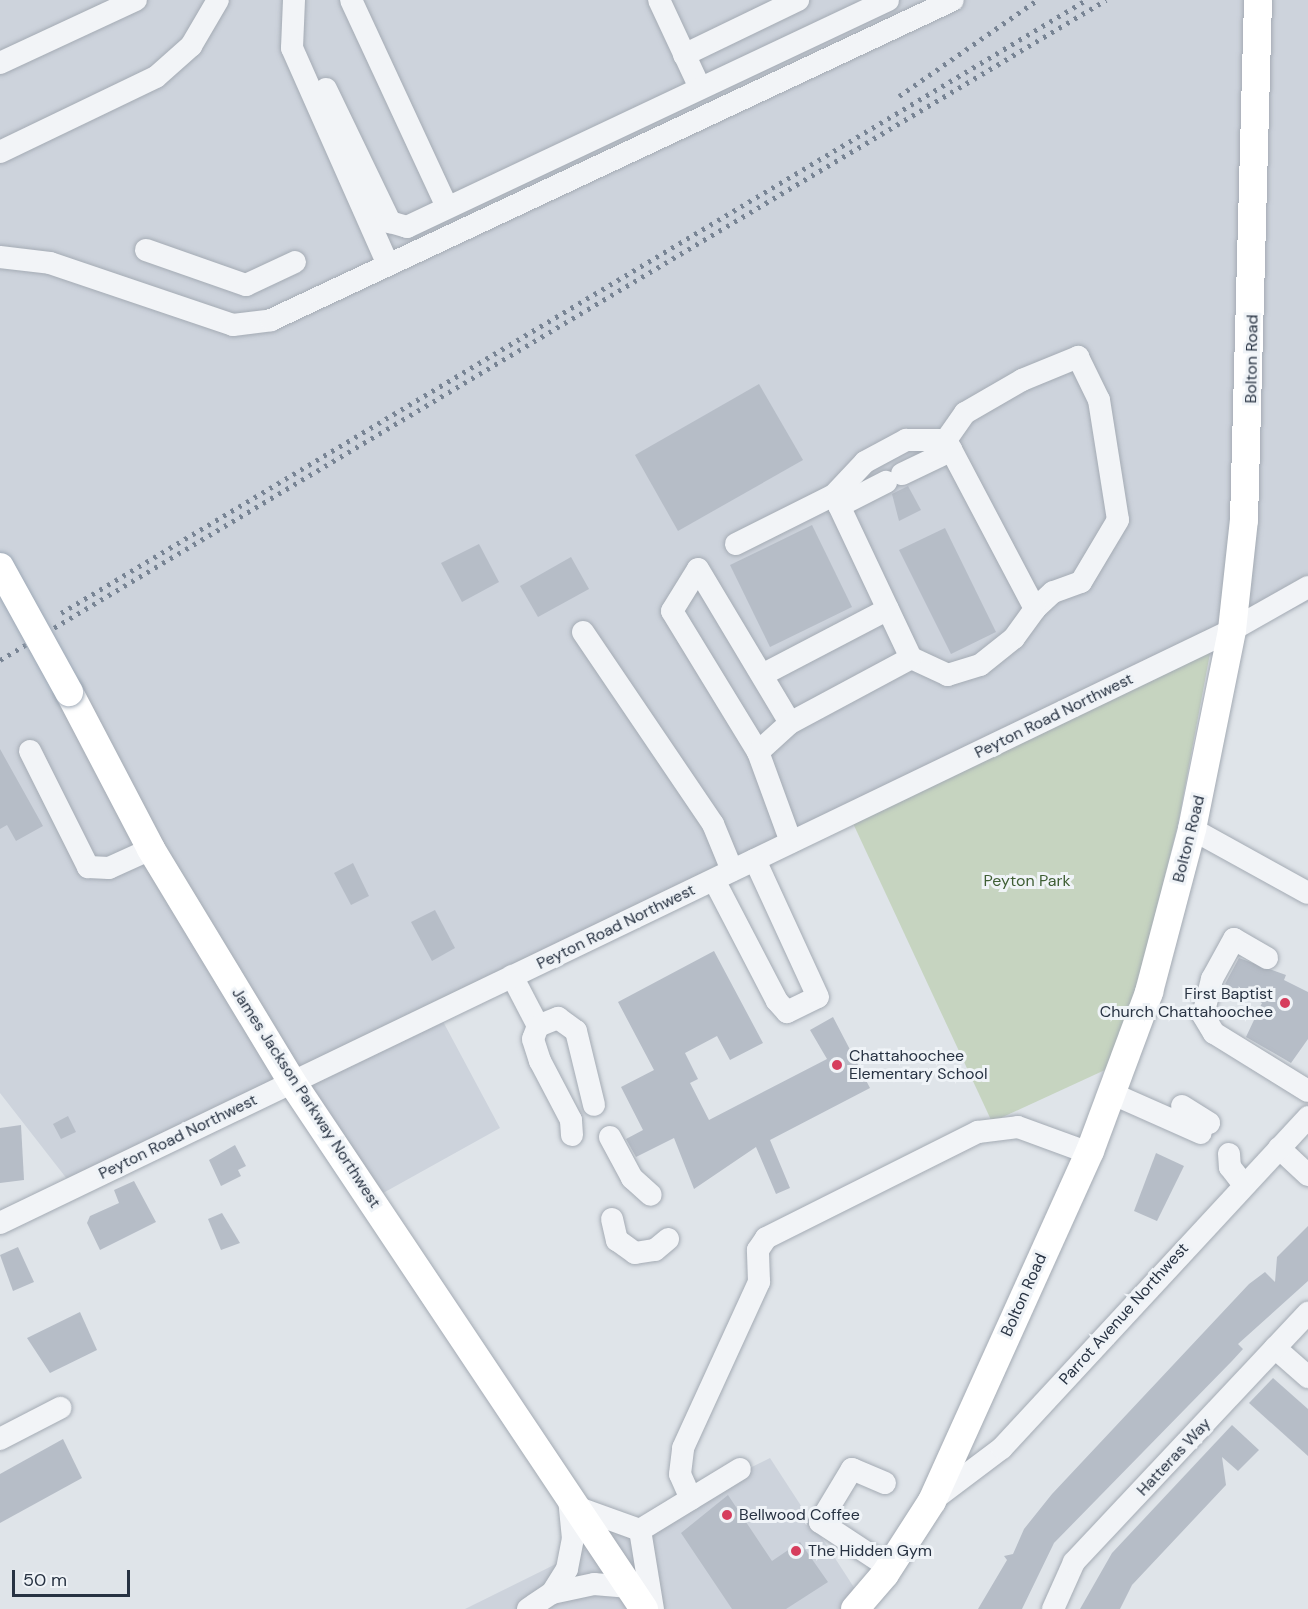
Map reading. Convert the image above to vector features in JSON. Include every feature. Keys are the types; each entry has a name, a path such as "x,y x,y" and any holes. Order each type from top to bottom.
{"main road":[{"name":"Bolton Road","path":"855,1609 890,1568 932,1501 1089,1153 1113,1094 1149,992 1192,829 1232,630 1251,412 1258,7"},
{"name":"James Jackson Parkway Northwest","path":"0,567 69,692 151,849 292,1082 637,1598"}],"street":[{"path":"0,63 136,0"},
{"path":"0,152 156,77 190,46 218,0"},
{"path":"294,0 292,48 388,265"},
{"path":"351,0 447,207"},
{"path":"659,0 700,88"},
{"path":"684,55 798,0"},
{"path":"326,88 390,222 407,227 888,0"},
{"path":"0,257 50,262 233,325 271,320 953,0"},
{"path":"146,250 246,285 294,261"},
{"path":"735,544 836,500 893,478 949,445 965,413 1022,380 1078,357 1099,400 1118,520 1081,582 1053,592 1035,609 1014,638 980,665 948,675 911,658 836,500"},
{"path":"836,500 865,462 906,440 949,445"},
{"path":"949,445 1035,609"},
{"path":"790,723 698,569 672,611 758,752 791,842"},
{"name":"Peyton Road Northwest","path":"0,1223 1232,630 1308,587"},
{"path":"762,675 888,609"},
{"path":"583,632 713,824 723,875 777,1001 787,1012 818,997 755,860"},
{"path":"758,752 790,723 911,658"},
{"path":"30,751 88,867 109,868 151,849"},
{"path":"1192,829 1302,892"},
{"path":"1267,957 1234,939 1212,979 1203,1015 1214,1034 1308,1091"},
{"path":"512,976 538,1026"},
{"path":"572,1135 571,1120 540,1061 533,1039 538,1026 558,1018 576,1031 594,1106"},
{"path":"1113,1094 1205,1128 1182,1106"},
{"name":"Parrot Avenue Northwest","path":"932,1501 1002,1448 1308,1117"},
{"path":"691,1499 680,1474 684,1448 759,1282 758,1251 766,1238 978,1132 1018,1127 1089,1153"},
{"path":"610,1137 632,1178 651,1196"},
{"path":"1279,1148 1308,1175"},
{"path":"1229,1154 1230,1167 1244,1185"},
{"path":"612,1219 617,1240 635,1253 655,1250 668,1239"},
{"name":"Hatteras Way","path":"1053,1609 1074,1562 1308,1313"},
{"path":"1275,1348 1308,1377"},
{"path":"0,1439 60,1408"},
{"path":"640,1530 740,1469"},
{"path":"885,1483 852,1469 820,1522 890,1568"},
{"path":"552,1593 567,1569 573,1539 573,1502 640,1530"},
{"path":"640,1530 653,1609"},
{"path":"528,1609 552,1593 594,1584 637,1598"}],"shaded area":[{"path":"0,0 1308,0 1308,602 439,1014 500,1128 367,1202 281,1088 74,1188 0,1093"},
{"path":"770,1458 868,1609 465,1609"}],"green space":[{"name":"Peyton Park","path":"1211,648 1178,824 1118,1064 992,1122 851,819"}],"building":[{"path":"759,384 803,460 678,531 635,455"},
{"path":"908,486 921,510 899,521 892,494"},
{"path":"812,525 852,607 770,647 730,565"},
{"path":"945,528 996,632 951,654 899,550"},
{"path":"479,544 499,582 462,602 441,563"},
{"path":"571,557 589,589 538,617 520,586"},
{"path":"0,749 43,826 16,841 7,825 0,829"},
{"path":"353,863 369,896 351,905 334,873"},
{"path":"435,910 455,948 432,961 411,922"},
{"name":"Chattahoochee Elementary School","path":"714,951 763,1043 730,1060 717,1036 685,1053 698,1079 690,1083 709,1120 827,1059 810,1030 833,1017 870,1088 770,1140 790,1188 776,1194 756,1147 694,1189 674,1138 636,1157 626,1139 643,1130 621,1087 654,1070 618,1002"},
{"name":"First Baptist Church Chattahoochee","path":"1239,958 1286,975 1284,980 1308,992 1308,1039 1291,1063 1246,1037 1262,1003 1225,984"},
{"path":"68,1116 76,1132 61,1139 53,1124"},
{"path":"21,1125 24,1180 0,1183 0,1128"},
{"path":"235,1145 246,1166 238,1170 241,1176 221,1186 209,1160"},
{"path":"1156,1153 1184,1166 1157,1221 1134,1211"},
{"path":"134,1181 156,1222 100,1250 87,1223 90,1216 119,1203 114,1190"},
{"path":"222,1213 240,1243 221,1250 208,1219"},
{"path":"1308,1226 1308,1281 1238,1344 1243,1349 1232,1361 1054,1543 1022,1609 978,1609 1007,1560 1004,1556 1013,1554 1024,1529 1052,1494 1249,1284 1265,1272 1275,1282 1277,1257"},
{"path":"18,1247 34,1282 13,1291 0,1255"},
{"path":"80,1312 97,1350 50,1373 27,1338"},
{"path":"1273,1378 1308,1409 1308,1456 1249,1403"},
{"path":"1232,1425 1259,1450 1238,1471 1222,1457 1226,1485 1132,1585 1120,1609 1080,1609 1112,1553"},
{"path":"63,1439 82,1478 0,1523 0,1474"},
{"path":"728,1495 772,1561 800,1542 828,1582 786,1609 732,1609 681,1533"}],"railway":[{"path":"899,96 1037,0"},
{"path":"61,613 1086,0"},
{"path":"0,660 1106,0"}],"place":[{"name":"First Baptist Church Chattahoochee","path":"1285,1003"},
{"name":"Chattahoochee Elementary School","path":"837,1065"},
{"name":"Bellwood Coffee","path":"727,1515"},
{"name":"The Hidden Gym","path":"796,1551"}]}
